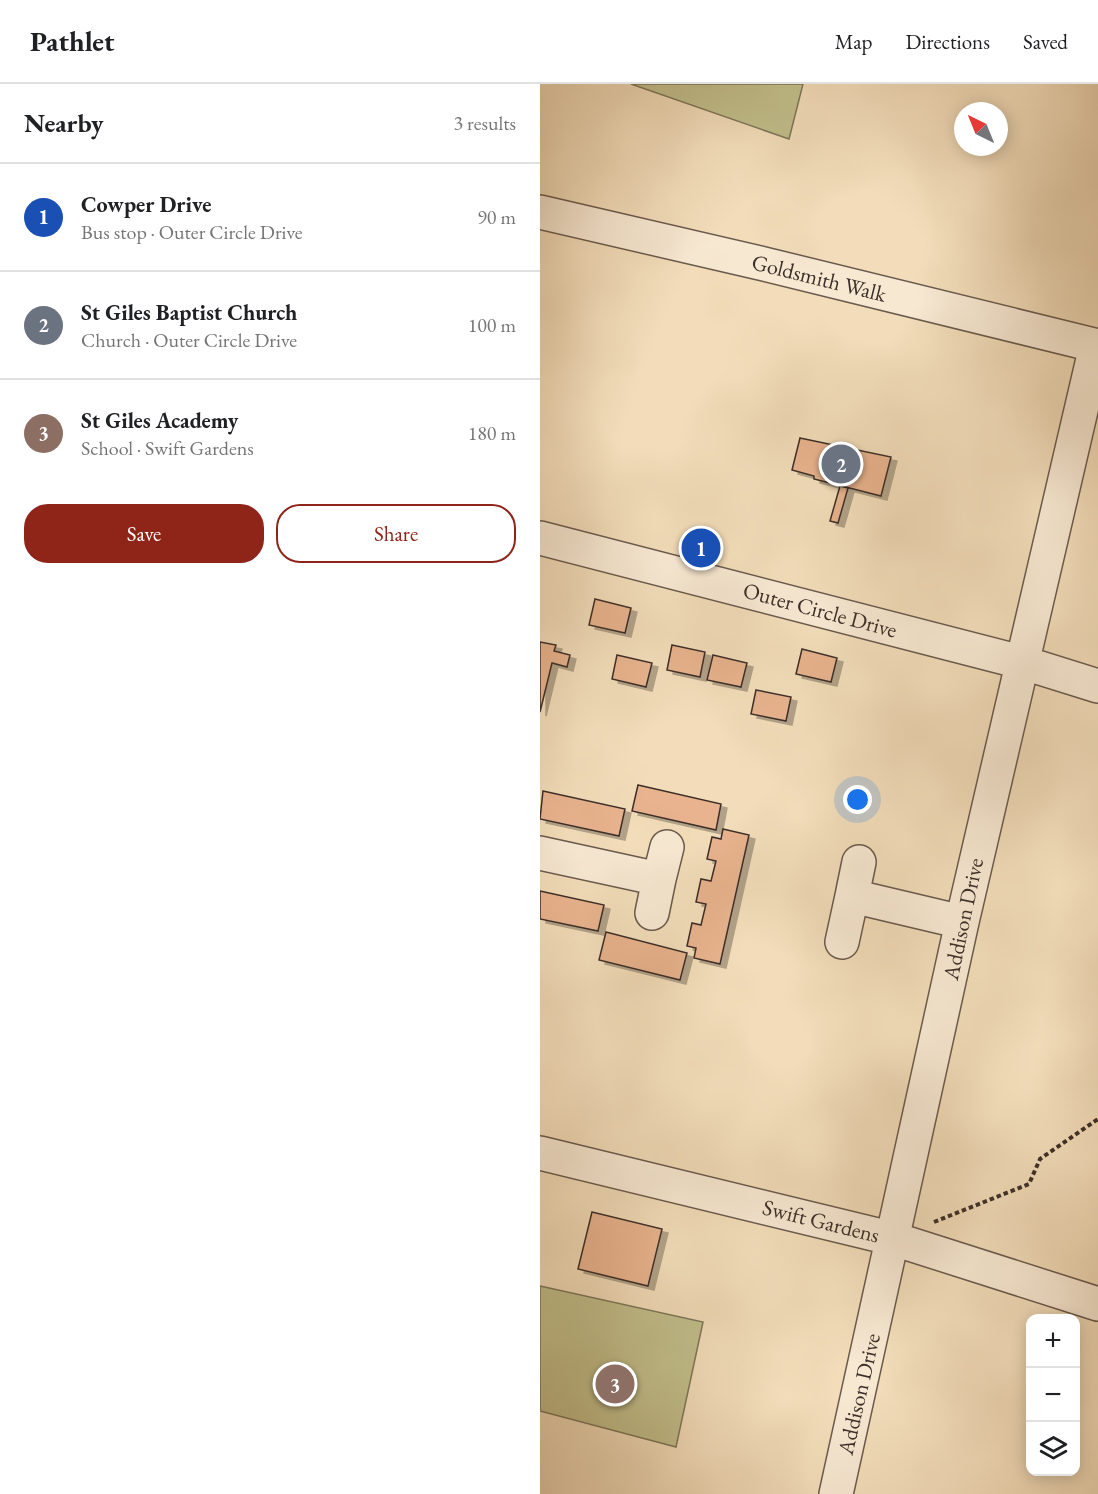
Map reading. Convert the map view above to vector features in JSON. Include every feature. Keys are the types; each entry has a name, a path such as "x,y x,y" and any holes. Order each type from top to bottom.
{"street":[{"name":"Goldsmith Walk","path":"540,212 752,261 1097,346"},
{"name":"Addison Drive","path":"836,1494 1021,662 1097,346"},
{"name":"Outer Circle Drive","path":"540,538 1021,662 1098,686"},
{"path":"652,913 667,847"},
{"path":"540,853 659,879"},
{"path":"842,942 859,862"},
{"path":"852,896 962,922"},
{"name":"Swift Gardens","path":"540,1153 894,1239 1098,1304"}],"path":[{"path":"894,1239 1029,1184 1040,1160 1098,1119"}],"shaded area":[{"path":"631,84 803,84 789,139"},
{"path":"540,1286 703,1322 676,1447 540,1411"}],"building":[{"path":"800,438 891,457 881,496 814,479 814,476 792,470"},
{"path":"840,486 848,488 838,523 830,521"},
{"path":"595,599 631,608 625,633 589,625"},
{"path":"540,642 556,645 554,651 570,655 567,667 552,663 540,712"},
{"path":"672,645 705,652 700,677 667,670"},
{"path":"802,649 837,658 831,682 796,674"},
{"path":"617,655 652,663 646,687 612,679"},
{"path":"713,655 747,663 741,687 707,680"},
{"path":"756,690 791,697 786,721 751,714"},
{"path":"638,785 721,804 716,830 632,811"},
{"path":"543,791 625,809 619,836 540,819"},
{"path":"723,829 749,835 720,964 694,958 696,948 687,946 692,923 701,925 706,904 696,902 701,879 711,881 716,861 707,859 712,837 721,839"},
{"path":"540,891 604,905 598,931 540,919"},
{"path":"606,932 687,953 680,980 599,960"},
{"path":"592,1212 662,1229 648,1286 578,1269"}],"place":[{"name":"St Giles Baptist Church","path":"841,464"},
{"name":"Cowper Drive","path":"701,548"},
{"name":"St Giles Academy","path":"615,1384"}]}
